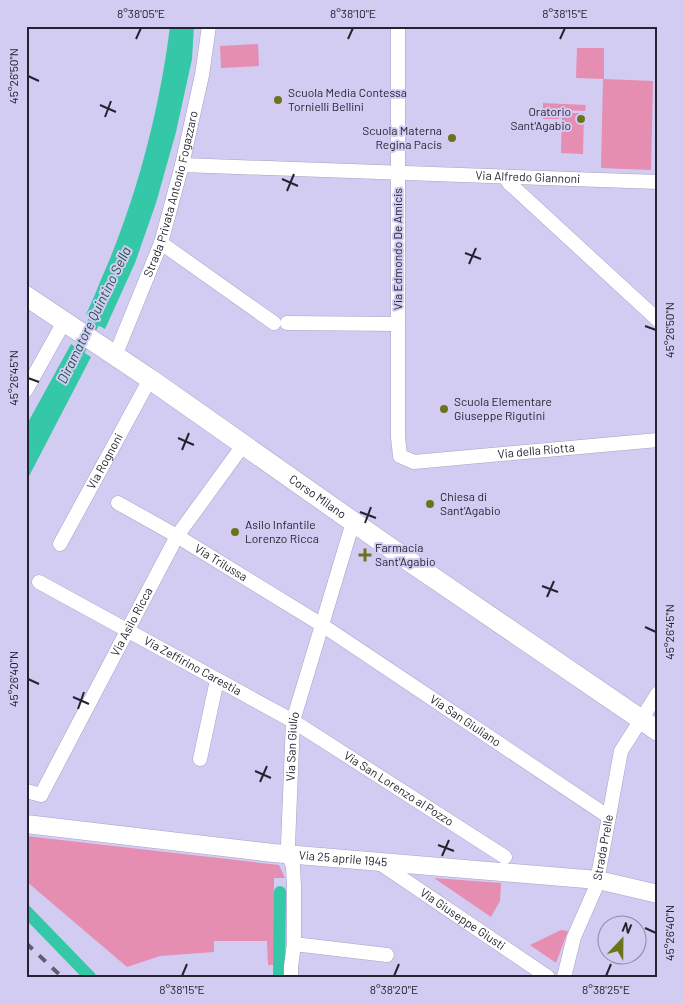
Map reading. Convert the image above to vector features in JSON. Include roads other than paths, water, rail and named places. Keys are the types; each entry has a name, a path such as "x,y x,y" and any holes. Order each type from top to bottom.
{"main road":[{"name":"Corso Milano","path":"26,296 244,444 353,522 658,731"}],"street":[{"name":"Strada Privata Antonio Fogazzaro","path":"108,351 161,243 182,165 202,75 210,26"},
{"name":"Via Edmondo De Amicis","path":"398,26 398,437 400,456 414,462"},
{"name":"Via Alfredo Giannoni","path":"182,165 658,182"},
{"path":"505,176 509,183 658,320"},
{"path":"161,243 280,323 398,324"},
{"path":"26,390 68,324"},
{"name":"Via Rognoni","path":"60,544 150,380"},
{"name":"Via della Riotta","path":"414,462 658,440"},
{"name":"Via Asilo Ricca","path":"26,791 41,795 177,536 244,444"},
{"name":"Via Trilussa","path":"118,503 177,536 322,625"},
{"name":"Via San Giulio","path":"291,977 294,944 293,866 280,854 293,721 353,522"},
{"name":"Via Zeffirino Carestia","path":"39,582 293,721"},
{"name":"Via San Giuliano","path":"322,625 609,816"},
{"path":"200,759 218,680"},
{"name":"Strada Prelle","path":"564,977 574,937 598,880 621,751 658,692"},
{"name":"Via San Lorenzo al Pozzo","path":"293,721 505,857"},
{"name":"Via 25 aprile 1945","path":"26,824 280,854 598,880 658,894"},
{"name":"Via Giuseppe Giusti","path":"378,862 548,977"},
{"path":"294,944 387,955"}],"water":[{"path":"170,26 194,26 192,59 176,132 156,203 135,263 105,329 88,320 90,316 86,314 118,239 138,180 154,118"},
{"path":"71,344 91,357 26,482 26,426"}],"waterway":[{"name":"Diramatore Quintino Sella","path":"72,364 101,308"},
{"path":"279,977 280,892"},
{"path":"26,911 90,977"}],"railway":[{"path":"26,943 62,977"}],"place":[{"name":"Scuola Media Contessa Tornielli Bellini","path":"278,100"},
{"name":"Oratorio Sant'Agabio","path":"581,119"},
{"name":"Scuola Materna Regina Pacis","path":"452,138"},
{"name":"Scuola Elementare Giuseppe Rigutini","path":"444,409"},
{"name":"Chiesa di Sant'Agabio","path":"430,504"},
{"name":"Asilo Infantile Lorenzo Ricca","path":"235,532"},
{"name":"Farmacia Sant'Agabio","path":"365,555"}]}
